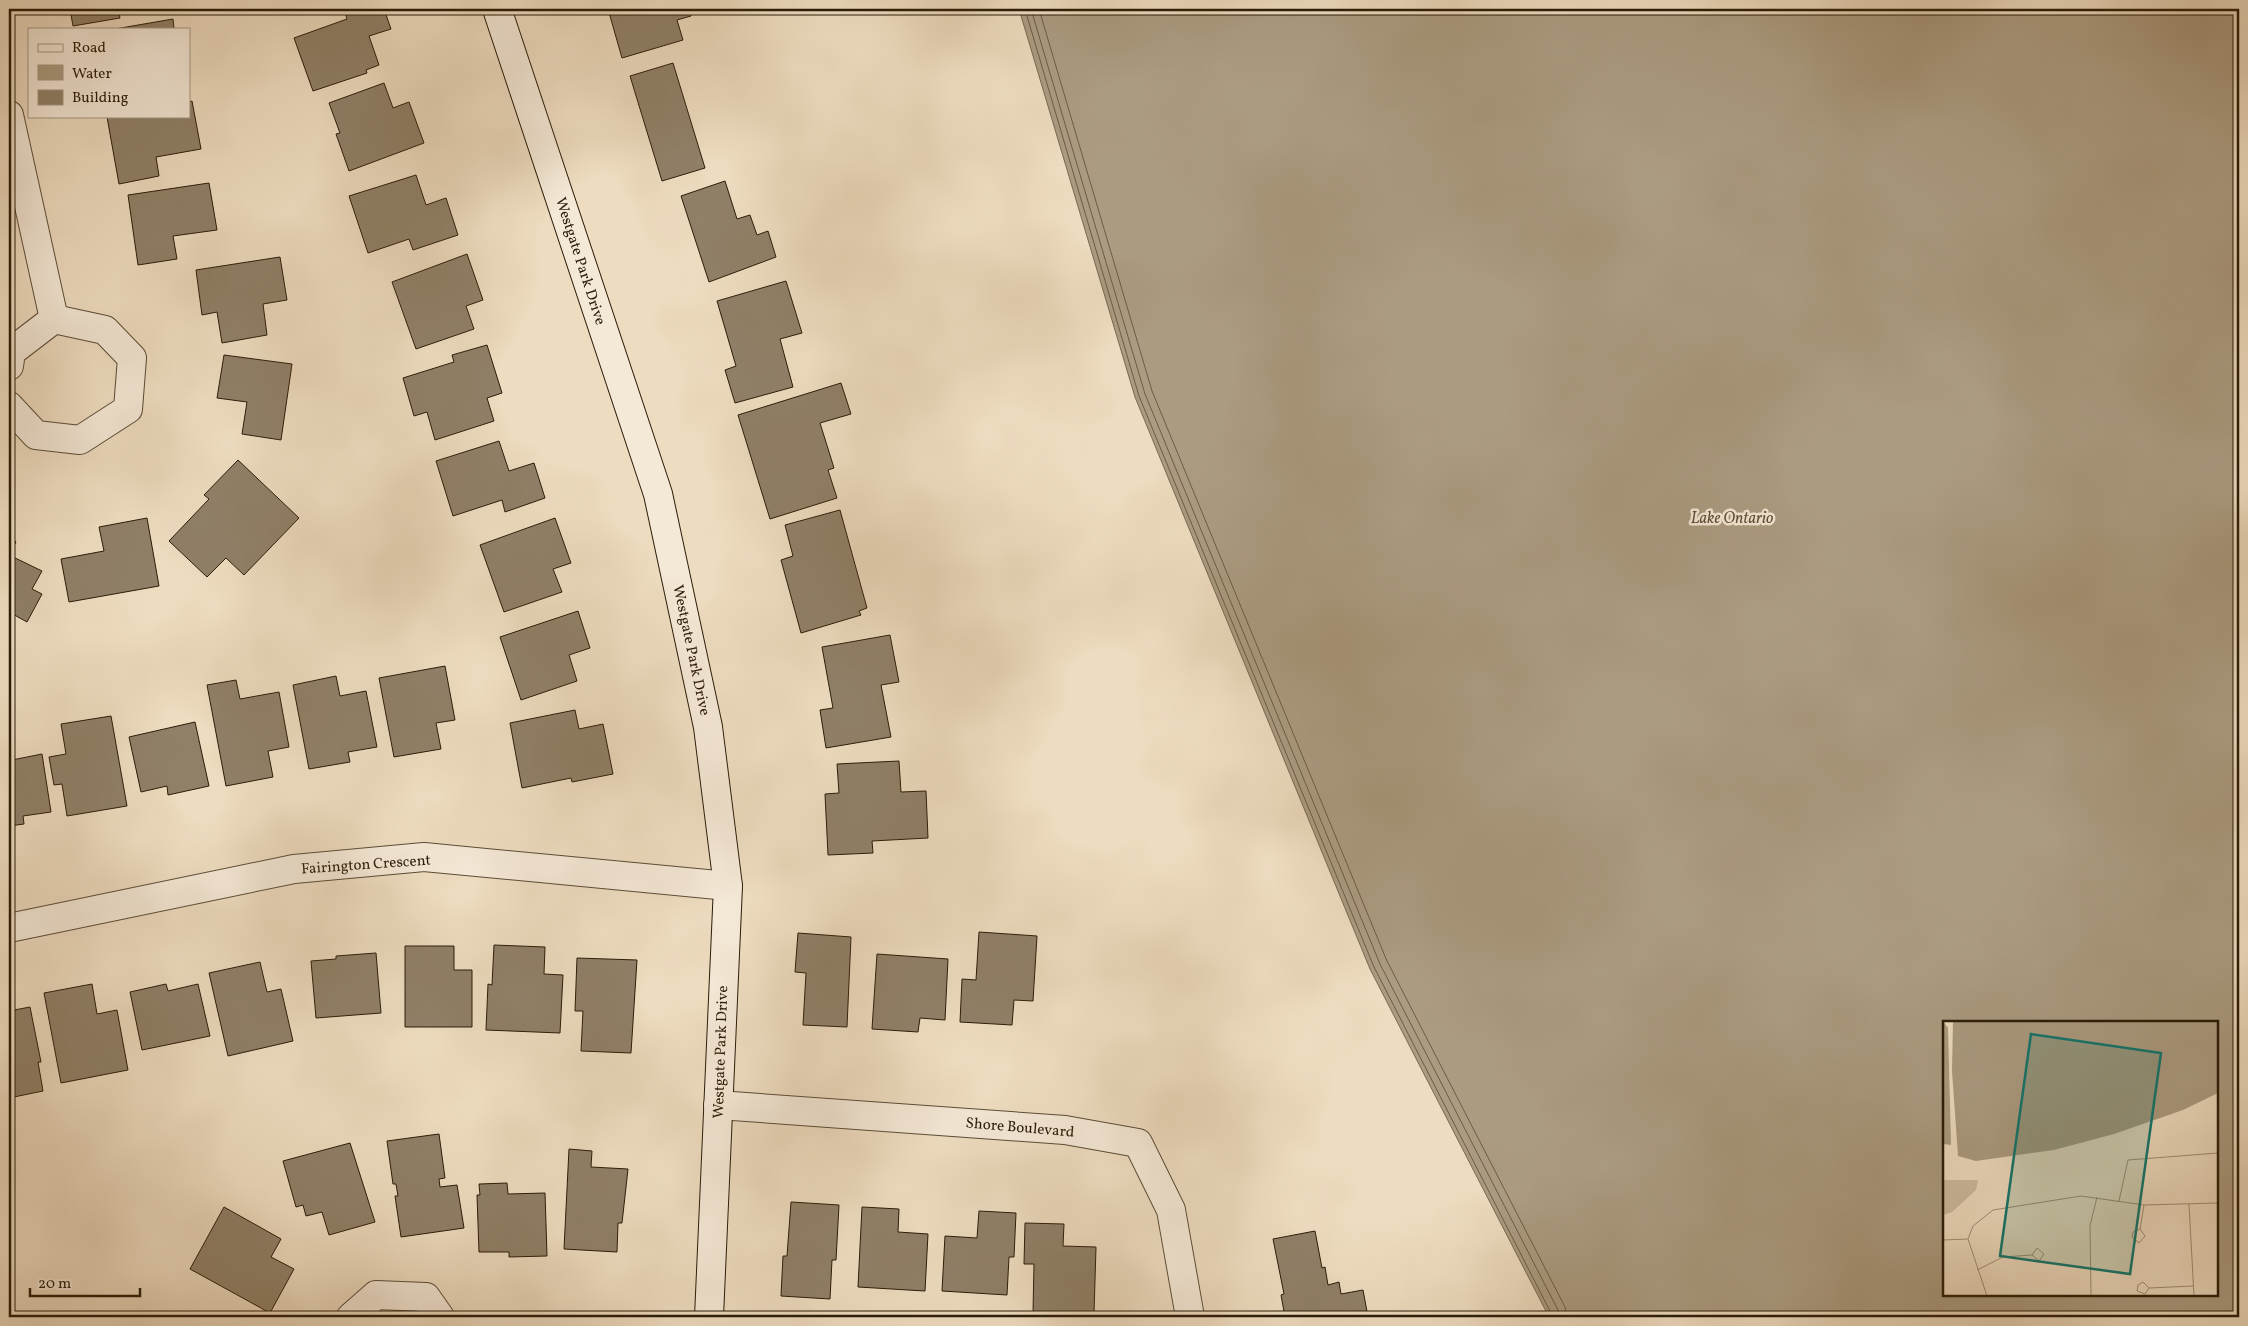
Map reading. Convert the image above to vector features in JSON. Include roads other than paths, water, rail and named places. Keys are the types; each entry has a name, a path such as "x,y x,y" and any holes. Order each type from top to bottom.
{"street":[{"name":"Westgate Park Drive","path":"497,9 658,494 708,727 728,886 709,1317"},
{"path":"9,114 54,320"},
{"path":"9,366 11,352 54,320 105,330 132,358 128,409 80,440 36,435 9,406"},
{"name":"Fairington Crescent","path":"9,928 294,869 424,857 728,886"},
{"name":"Shore Boulevard","path":"718,1105 1065,1130 1138,1143 1171,1210 1190,1317"},
{"path":"351,1317 376,1295 426,1297 440,1317"}],"water":[{"name":"Lake Ontario","path":"1019,9 2239,9 2239,1317 1549,1317 1370,969 1135,397"}]}
